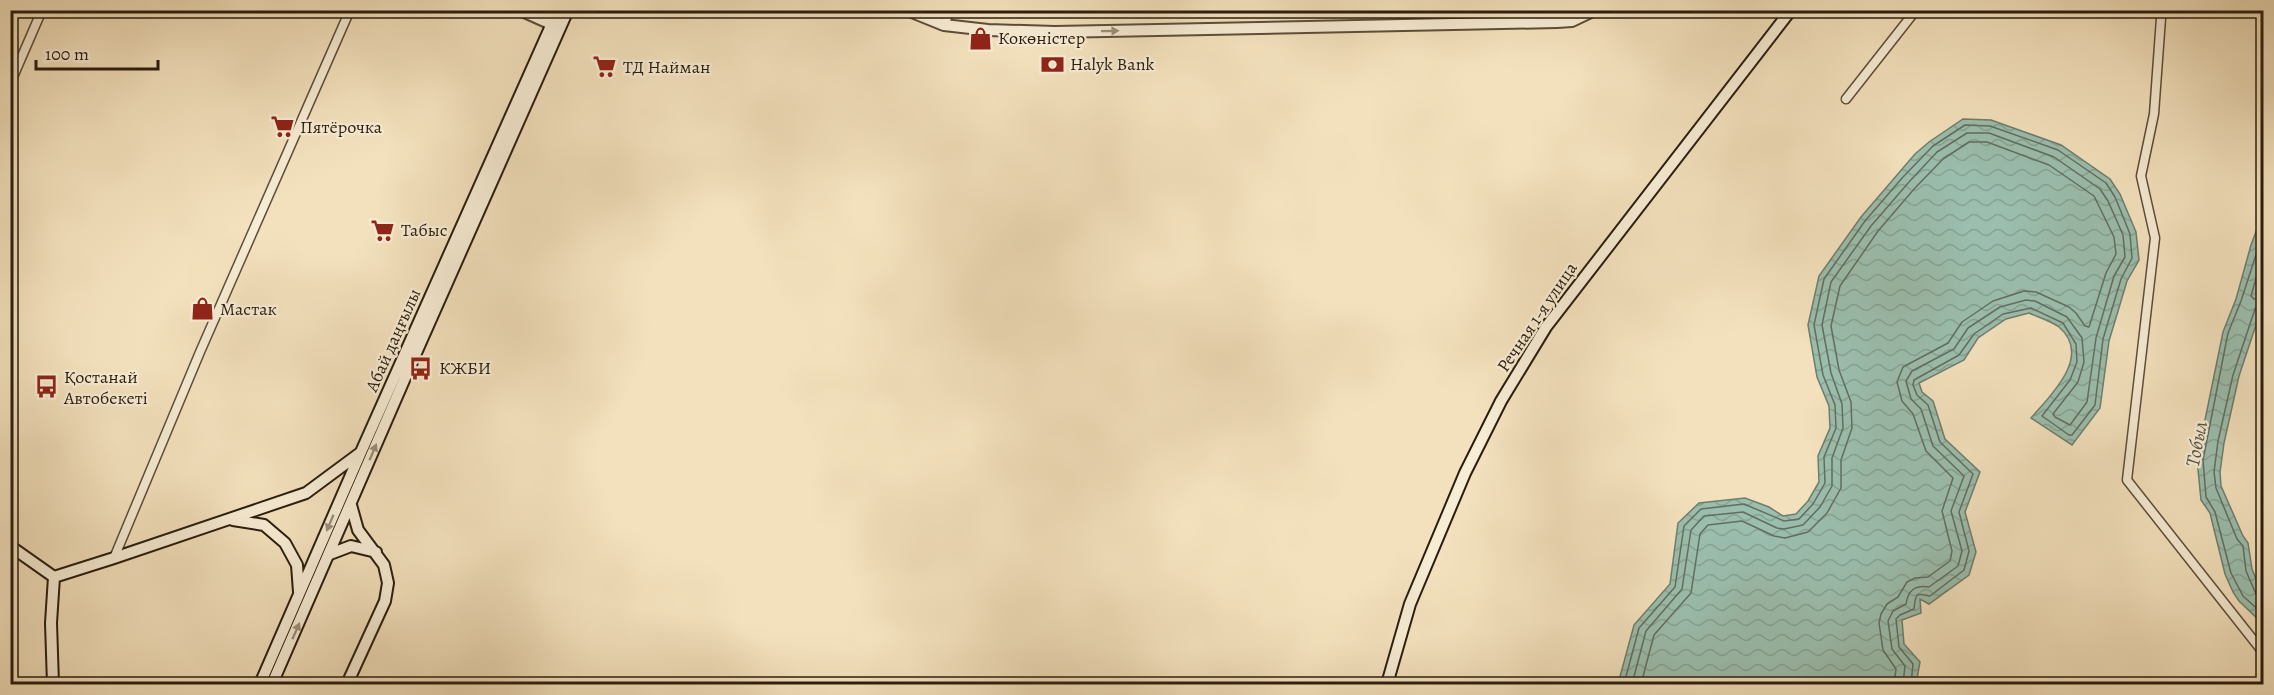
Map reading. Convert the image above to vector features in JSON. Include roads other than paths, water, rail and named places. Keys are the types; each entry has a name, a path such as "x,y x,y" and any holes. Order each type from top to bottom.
{"main road":[{"path":"520,10 556,26"},
{"name":"Абай даңғылы","path":"272,684 556,26 558,10"},
{"name":"Абай даңғылы","path":"260,684 360,452 556,26 568,10"},
{"path":"907,10 944,25 988,30 1055,32 1557,22 1572,21 1595,10"},
{"name":"Речная 1-я улица","path":"1387,684 1410,604 1465,473 1506,392 1546,327 1791,10"},
{"path":"54,577 306,493 360,452"},
{"path":"347,684 385,601 388,583 384,565 358,530 351,505"},
{"path":"230,520 264,525 285,543 297,566 300,594"},
{"path":"10,546 54,577"},
{"path":"330,554 351,546 376,552"},
{"path":"53,684 51,623 54,577"}],"street":[{"path":"10,84 42,10"},
{"path":"114,558 200,352 350,10"},
{"path":"944,25 950,10"},
{"path":"1846,99 1916,10"},
{"path":"2158,10 2161,18 2154,114 2141,176 2155,238 2127,480 2262,651"}],"water":[{"path":"1963,119 1991,120 2061,145 2110,179 2120,194 2136,232 2139,260 2127,281 2109,341 2100,408 2072,445 2031,418 2065,375 2072,350 2068,338 2059,327 2029,313 2006,319 1978,338 1964,360 1919,383 1922,392 1933,401 1945,439 1980,472 1965,512 1976,552 1969,575 1929,604 1920,599 1921,613 1902,620 1904,644 1920,662 1916,684 1618,684 1634,625 1670,584 1678,523 1699,503 1745,498 1769,507 1783,516 1796,514 1808,501 1819,482 1818,456 1830,428 1829,406 1817,377 1808,325 1819,276 1861,217 1915,154"},
{"path":"2263,213 2263,304 2239,376 2220,472 2221,486 2248,543 2252,569 2263,596 2263,624 2239,601 2225,574 2210,513 2201,500 2197,459 2223,332 2236,299 2251,245"}],"place":[{"name":"Кокөністер","path":"980,38"},
{"name":"Halyk Bank","path":"1052,64"},
{"name":"ТД Найман","path":"605,67"},
{"name":"Пятёрочка","path":"282,127"},
{"name":"Табыс","path":"383,230"},
{"name":"Мастак","path":"202,309"},
{"name":"КЖБИ","path":"421,368"},
{"name":"Қостанай Автобекеті","path":"46,387"}],"water label":[{"name":"Тобыл","path":"2196,444"}]}
